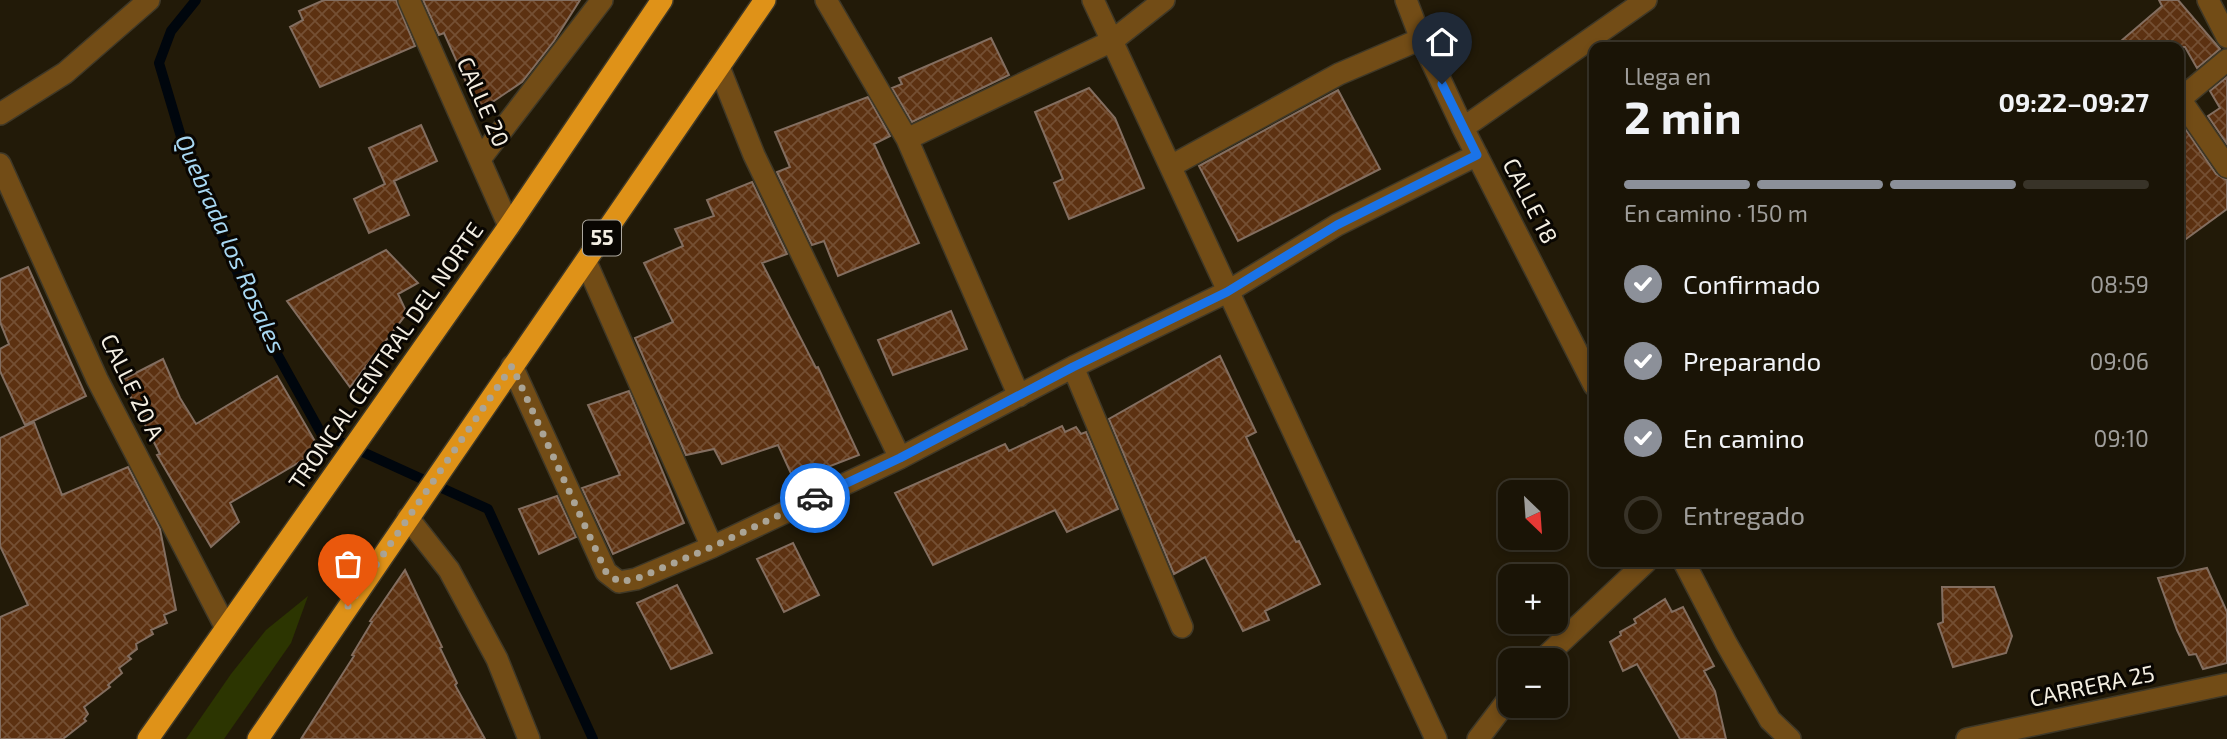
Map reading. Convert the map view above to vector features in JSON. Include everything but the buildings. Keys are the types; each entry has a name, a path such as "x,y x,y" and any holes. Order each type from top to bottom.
{"highway":[{"name":"TRONCAL CENTRAL DEL NORTE","path":"148,739 509,226 662,0"},
{"name":"55","path":"258,739 765,0"}],"street":[{"path":"0,114 65,73 149,0"},
{"name":"CALLE 20","path":"409,0 509,226"},
{"path":"480,159 602,0"},
{"path":"826,0 907,139 1019,396"},
{"path":"1093,0 1436,739"},
{"path":"907,139 1112,41 1164,0"},
{"name":"CALLE 18","path":"1406,0 1421,39 1463,128 1589,375"},
{"path":"1463,128 1646,0"},
{"path":"2208,0 2227,37"},
{"path":"1171,166 1339,74 1421,39"},
{"path":"2184,96 2227,60"},
{"path":"719,67 754,155 900,458"},
{"path":"2184,107 2227,167"},
{"path":"512,366 606,572 619,582 636,579 712,547 900,458 1073,367 1227,292 1337,225 1477,155"},
{"name":"CALLE 20 A","path":"0,164 97,379 226,628"},
{"path":"586,262 712,547"},
{"path":"1073,367 1182,627"},
{"path":"414,510 496,659 529,739"},
{"path":"1555,648 1641,567"},
{"path":"1687,567 1770,720 1790,739"},
{"name":"CARRERA 25","path":"1967,739 2227,684"},
{"path":"1478,739 1498,713"}],"green space":[{"path":"308,596 291,643 224,739 186,739 231,674 266,630"}],"waterway":[{"name":"Quebrada los Rosales","path":"196,0 171,31 159,63 185,150 256,316 321,433 488,509 593,739"}],"way so far":[{"path":"348,606 512,366 606,572 619,582 636,579 712,547 815,498"}],"route":[{"path":"815,498 900,458 1073,367 1227,292 1337,225 1477,155 1442,84"}]}
